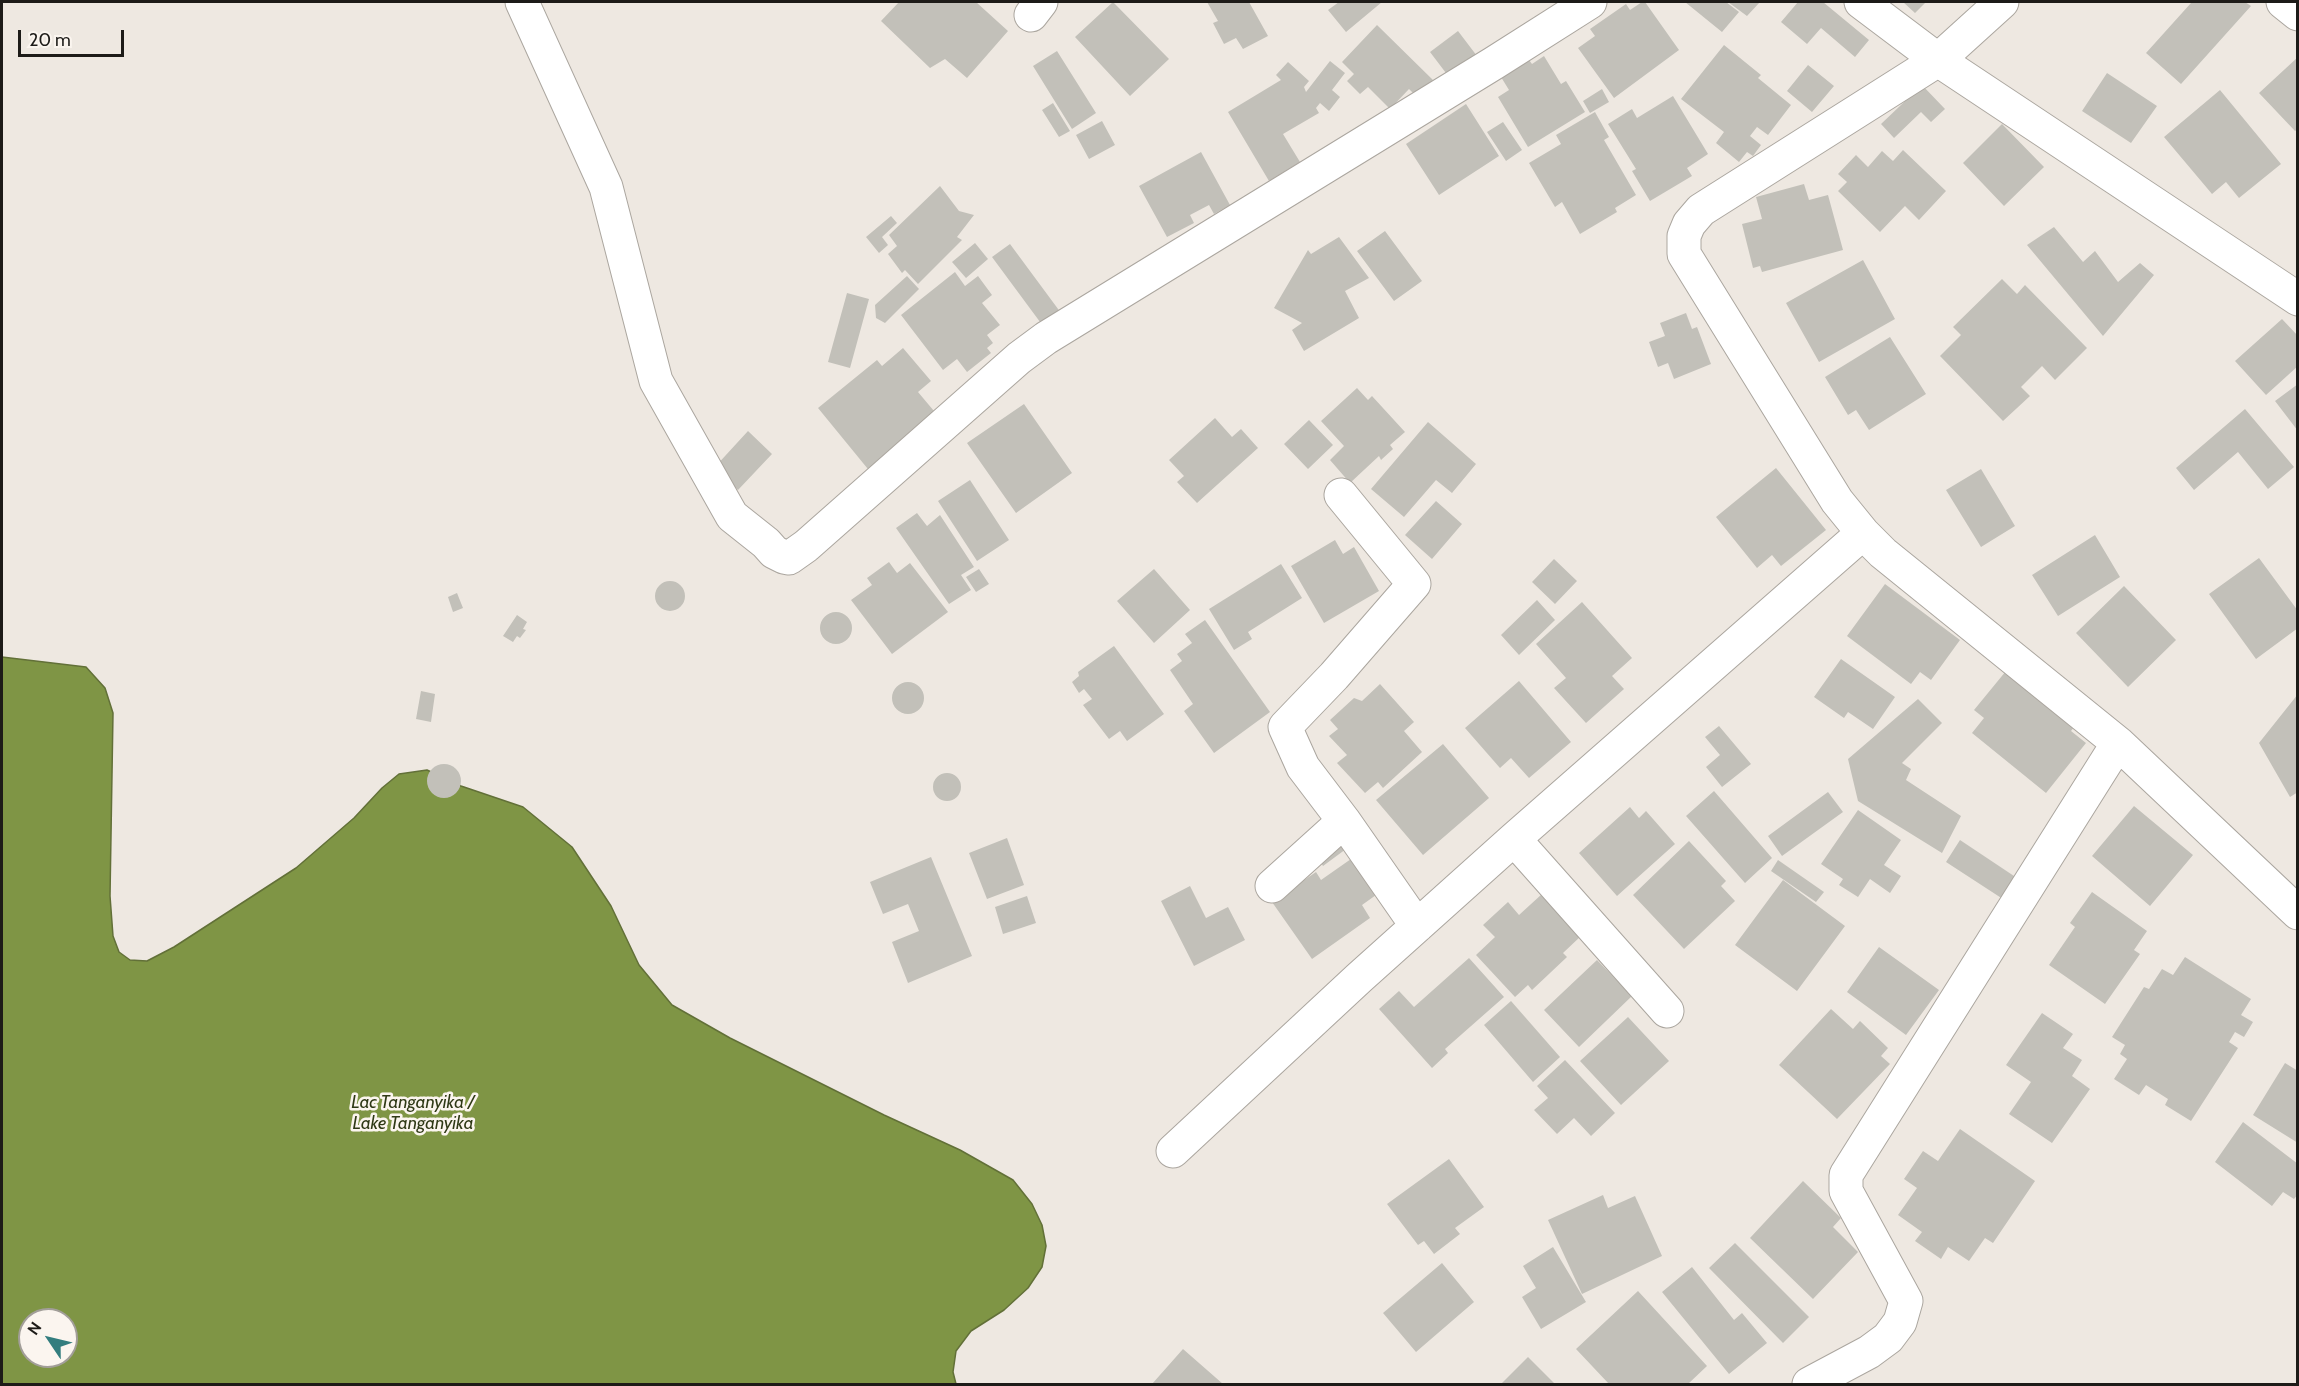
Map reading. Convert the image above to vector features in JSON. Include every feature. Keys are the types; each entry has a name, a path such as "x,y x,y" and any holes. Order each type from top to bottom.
{"street":[{"path":"522,2 606,187 656,381 732,516 774,552 789,558 806,546 1019,358 1046,338 1485,69 1590,2"},
{"path":"1861,2 1938,60 2298,299"},
{"path":"2002,2 1938,60 1701,210 1689,224 1684,236 1683,246 1686,260 1837,501 1863,533 1883,553 2118,743 2298,913"},
{"path":"2283,2 2298,14"},
{"path":"1341,495 1414,584 1334,676 1285,727 1303,767 1344,821 1417,926"},
{"path":"1173,1151 1514,839 1863,533"},
{"path":"1809,1384 1869,1352 1888,1338 1900,1322 1906,1301 1846,1191 1846,1175 2118,743"},
{"path":"1272,886 1344,821"},
{"path":"1514,839 1667,1011"}],"water":[{"name":"Lac Tanganyika / Lake Tanganyika","path":"2,657 86,667 105,688 113,713 110,896 113,936 119,952 130,960 147,961 174,947 296,868 354,818 382,788 399,774 427,770 461,786 523,807 572,847 611,906 639,965 672,1005 730,1038 884,1115 960,1150 1013,1180 1032,1204 1042,1225 1046,1246 1042,1267 1028,1288 1004,1310 971,1331 956,1351 953,1372 956,1384 2,1384"}],"building":[{"path":"899,2 976,2 1008,31 967,78 945,59 930,68 881,21"},
{"path":"1113,2 1169,59 1130,96 1075,37"},
{"path":"1207,2 1249,2 1268,36 1243,49 1236,38 1224,44 1213,23 1218,21"},
{"path":"1339,2 1382,2 1346,32 1328,10"},
{"path":"1645,2 1679,50 1614,98 1578,48 1595,36 1590,29 1626,4 1630,10"},
{"path":"1685,2 1726,2 1739,12 1722,32"},
{"path":"1728,2 1760,2 1747,16"},
{"path":"1798,2 1823,2 1869,40 1855,57 1821,28 1807,44 1781,22"},
{"path":"1903,2 1926,2 1915,13"},
{"path":"2190,2 2245,2 2251,6 2181,84 2146,53"},
{"path":"1377,25 1433,80 1417,97 1409,89 1390,109 1368,87 1360,94 1347,81 1354,74 1342,62"},
{"path":"1458,31 1477,56 1449,77 1430,52"},
{"path":"1724,45 1761,75 1758,78 1791,105 1768,135 1757,127 1750,136 1761,145 1753,156 1747,152 1739,162 1716,143 1724,132 1681,99"},
{"path":"1057,51 1096,113 1072,129 1033,66"},
{"path":"1544,56 1561,84 1566,81 1585,112 1528,147 1498,97 1509,90 1501,77 1529,60 1532,64"},
{"path":"2298,57 2298,129 2295,131 2259,93"},
{"path":"1330,61 1345,73 1332,90 1340,97 1329,111 1320,103 1316,108 1319,113 1283,134 1300,162 1269,181 1228,112 1281,80 1276,75 1288,62 1309,81 1304,87 1306,92"},
{"path":"1808,65 1834,86 1812,112 1787,91"},
{"path":"2107,73 2157,106 2131,143 2082,111"},
{"path":"1922,85 1945,109 1931,122 1921,112 1894,138 1881,124"},
{"path":"1602,89 1609,102 1590,113 1583,101"},
{"path":"2220,90 2281,164 2239,198 2226,182 2212,194 2164,137"},
{"path":"1673,96 1708,154 1687,168 1692,176 1650,201 1632,171 1636,169 1608,124 1632,109 1637,118"},
{"path":"1053,103 1070,131 1059,137 1042,110"},
{"path":"1466,104 1499,156 1439,195 1406,144"},
{"path":"1595,112 1609,137 1604,140 1636,195 1615,208 1617,212 1580,234 1562,202 1555,207 1529,163 1561,144 1556,135"},
{"path":"1102,121 1115,145 1089,159 1076,135"},
{"path":"1503,122 1522,150 1506,161 1487,132"},
{"path":"2002,124 2044,167 2004,206 1963,163"},
{"path":"1903,150 1946,191 1919,220 1905,206 1880,232 1838,191 1847,182 1838,174 1856,155 1868,167 1882,151 1893,161"},
{"path":"1201,152 1230,205 1214,214 1209,205 1190,215 1194,223 1167,237 1139,186"},
{"path":"1804,184 1809,200 1828,195 1843,250 1762,272 1760,266 1753,268 1742,224 1762,219 1756,197"},
{"path":"940,186 959,211 974,215 957,237 962,240 918,284 905,270 902,273 888,254 897,246 889,235"},
{"path":"891,216 897,223 882,237 888,245 879,253 866,237"},
{"path":"2054,227 2083,262 2095,251 2118,282 2140,263 2154,275 2103,336 2027,245"},
{"path":"1385,231 1422,281 1394,301 1357,251"},
{"path":"1339,237 1369,278 1345,291 1359,318 1304,351 1292,330 1302,323 1274,308 1308,250 1311,254"},
{"path":"975,243 988,259 966,278 952,262"},
{"path":"1010,244 1061,313 1043,326 992,257"},
{"path":"1863,260 1895,319 1819,362 1786,303"},
{"path":"955,272 965,286 978,276 992,295 982,303 1000,325 987,335 993,343 987,348 991,353 967,372 957,359 943,370 901,315"},
{"path":"907,276 919,289 885,323 876,318 875,305"},
{"path":"2002,279 2017,294 2025,285 2087,348 2055,380 2042,366 2021,387 2030,396 2003,421 1940,356 1961,335 1953,327"},
{"path":"847,293 869,299 850,368 828,362"},
{"path":"1686,313 1692,329 1697,327 1711,364 1674,379 1668,363 1658,367 1649,342 1665,336 1660,323"},
{"path":"2282,319 2298,336 2298,366 2266,395 2235,361"},
{"path":"1890,337 1926,394 1869,430 1856,410 1848,415 1825,377"},
{"path":"903,348 931,381 918,392 939,417 872,474 818,408 877,360 882,366"},
{"path":"2298,384 2298,431 2275,401"},
{"path":"1357,388 1368,400 1372,396 1405,432 1390,445 1393,449 1381,460 1379,456 1350,483 1330,460 1344,446 1321,421"},
{"path":"1024,404 1072,473 1016,513 967,443"},
{"path":"2245,409 2294,467 2268,489 2238,452 2194,490 2176,468"},
{"path":"1215,418 1232,437 1241,429 1258,448 1197,503 1177,482 1184,476 1169,460"},
{"path":"1309,420 1333,445 1308,469 1284,444"},
{"path":"1428,422 1476,464 1452,493 1436,480 1404,517 1371,489"},
{"path":"748,431 772,454 738,490 714,468"},
{"path":"1776,468 1826,530 1781,566 1772,555 1757,568 1716,517"},
{"path":"1981,469 2015,526 1981,547 1946,490"},
{"path":"970,480 1009,540 977,561 938,501"},
{"path":"1436,501 1462,524 1432,559 1405,535"},
{"path":"917,513 927,526 940,515 974,567 961,575 971,590 949,604 896,528"},
{"path":"2095,535 2120,577 2058,616 2032,575"},
{"path":"1335,540 1343,554 1354,547 1379,591 1324,623 1291,566"},
{"path":"2259,558 2298,611 2298,628 2256,659 2209,594"},
{"path":"1554,559 1577,581 1555,604 1532,582"},
{"path":"889,562 897,573 910,563 948,612 892,654 851,600 872,585 867,578"},
{"path":"1281,564 1302,598 1248,632 1252,639 1234,650 1209,609"},
{"path":"979,569 989,584 976,592 966,577"},
{"path":"1154,569 1190,610 1154,643 1117,601"},
{"path":"670,581 681,585 685,596 681,607 670,611 659,607 655,596 659,585"},
{"path":"1885,584 1960,640 1931,680 1920,672 1911,684 1847,636"},
{"path":"2124,586 2176,640 2128,687 2076,633"},
{"path":"457,593 463,608 453,612 448,597"},
{"path":"1537,600 1555,620 1519,655 1501,635"},
{"path":"1582,602 1632,658 1612,676 1624,689 1586,723 1554,688 1566,678 1536,644"},
{"path":"836,612 848,616 852,628 848,640 836,644 824,640 820,628 824,616"},
{"path":"517,615 527,622 523,629 526,630 520,638 517,636 513,642 503,636"},
{"path":"1205,620 1270,712 1214,753 1184,711 1193,704 1170,670 1182,661 1177,654 1192,643 1185,634"},
{"path":"1114,646 1164,714 1127,741 1120,731 1109,739 1083,705 1092,699 1084,689 1079,693 1072,682 1079,676 1078,672"},
{"path":"1841,659 1895,697 1873,729 1848,712 1844,718 1814,697"},
{"path":"2006,671 2074,727 2071,731 2086,743 2046,793 1972,733 1984,718 1974,710"},
{"path":"1519,681 1571,742 1529,778 1511,758 1500,768 1465,728"},
{"path":"908,682 919,687 924,698 919,709 908,714 897,709 892,698 897,687"},
{"path":"1380,684 1414,722 1404,731 1422,752 1383,788 1378,782 1365,793 1337,763 1347,755 1329,736 1338,729 1330,720 1354,698 1362,701"},
{"path":"421,691 435,694 431,722 416,719"},
{"path":"2298,694 2298,792 2290,797 2259,743"},
{"path":"1918,699 1942,723 1902,763 1911,769 1906,780 1961,816 1942,853 1858,801 1848,759"},
{"path":"1719,726 1751,764 1722,787 1706,767 1720,755 1705,737"},
{"path":"1443,744 1489,798 1423,855 1376,800"},
{"path":"444,764 456,769 461,781 456,793 444,798 432,793 427,781 432,769"},
{"path":"947,773 957,777 961,787 957,797 947,801 937,797 933,787 937,777"},
{"path":"1714,791 1772,858 1745,883 1686,816"},
{"path":"1828,792 1843,812 1782,856 1768,836"},
{"path":"2134,806 2193,855 2150,906 2092,856"},
{"path":"1630,807 1639,818 1646,811 1675,844 1617,896 1579,853"},
{"path":"1858,810 1901,840 1884,865 1901,876 1890,893 1870,879 1858,897 1839,885 1843,879 1821,864"},
{"path":"1007,838 1024,885 987,899 969,853"},
{"path":"1338,839 1346,849 1323,866 1316,855"},
{"path":"1960,840 2023,882 2009,903 1946,862"},
{"path":"1689,841 1726,881 1721,886 1735,901 1684,949 1633,895"},
{"path":"931,857 972,956 908,983 892,942 919,931 908,904 883,914 870,882"},
{"path":"1351,859 1376,895 1362,905 1370,918 1312,959 1272,902 1316,872 1321,880"},
{"path":"1778,860 1824,892 1816,902 1771,871"},
{"path":"1783,880 1845,926 1797,991 1735,945"},
{"path":"1190,886 1206,918 1228,907 1245,940 1194,966 1161,901"},
{"path":"2092,892 2147,931 2134,950 2140,954 2105,1004 2049,965 2075,927 2070,923"},
{"path":"1542,894 1581,936 1563,953 1567,957 1532,990 1528,985 1515,997 1476,955 1495,937 1483,925 1508,902 1519,915"},
{"path":"1027,896 1036,923 1003,934 995,907"},
{"path":"1879,947 1939,990 1906,1035 1847,992"},
{"path":"2185,957 2251,999 2241,1015 2253,1022 2244,1037 2235,1032 2229,1042 2238,1048 2191,1121 2165,1105 2168,1099 2146,1085 2139,1095 2114,1079 2127,1059 2120,1054 2125,1045 2112,1037 2144,987 2149,989 2162,969 2173,975"},
{"path":"1469,958 1504,997 1445,1049 1448,1053 1432,1068 1379,1009 1399,991 1414,1007"},
{"path":"1597,960 1632,996 1579,1047 1544,1010"},
{"path":"1511,1001 1560,1057 1533,1082 1484,1025"},
{"path":"1831,1009 1853,1029 1860,1021 1888,1048 1881,1056 1890,1064 1837,1119 1779,1065"},
{"path":"2042,1013 2073,1034 2063,1048 2082,1060 2072,1076 2090,1089 2052,1143 2009,1114 2031,1082 2006,1065"},
{"path":"1628,1017 1669,1061 1621,1105 1580,1061"},
{"path":"1565,1060 1615,1113 1591,1136 1574,1118 1557,1134 1534,1110 1548,1098 1537,1086"},
{"path":"2285,1063 2298,1071 2298,1143 2253,1115"},
{"path":"2243,1122 2298,1164 2298,1194 2294,1199 2283,1192 2272,1206 2215,1162"},
{"path":"1960,1129 2035,1181 1993,1243 1985,1238 1969,1261 1948,1247 1941,1259 1915,1241 1922,1232 1898,1215 1917,1188 1904,1179 1923,1151 1938,1161"},
{"path":"1449,1159 1484,1207 1455,1228 1460,1234 1434,1254 1424,1241 1418,1245 1387,1204"},
{"path":"1803,1181 1841,1218 1833,1227 1858,1252 1813,1299 1750,1238"},
{"path":"1603,1195 1608,1208 1635,1196 1662,1256 1582,1294 1548,1220"},
{"path":"1735,1243 1809,1317 1783,1343 1709,1268"},
{"path":"1553,1247 1586,1302 1541,1329 1522,1297 1536,1288 1523,1266"},
{"path":"1442,1263 1474,1302 1416,1352 1383,1313"},
{"path":"1692,1267 1734,1320 1742,1313 1767,1343 1729,1374 1662,1292"},
{"path":"1638,1291 1707,1366 1688,1384 1609,1384 1576,1349"},
{"path":"1183,1349 1223,1384 1152,1384"},
{"path":"1528,1357 1555,1384 1501,1384"}]}
